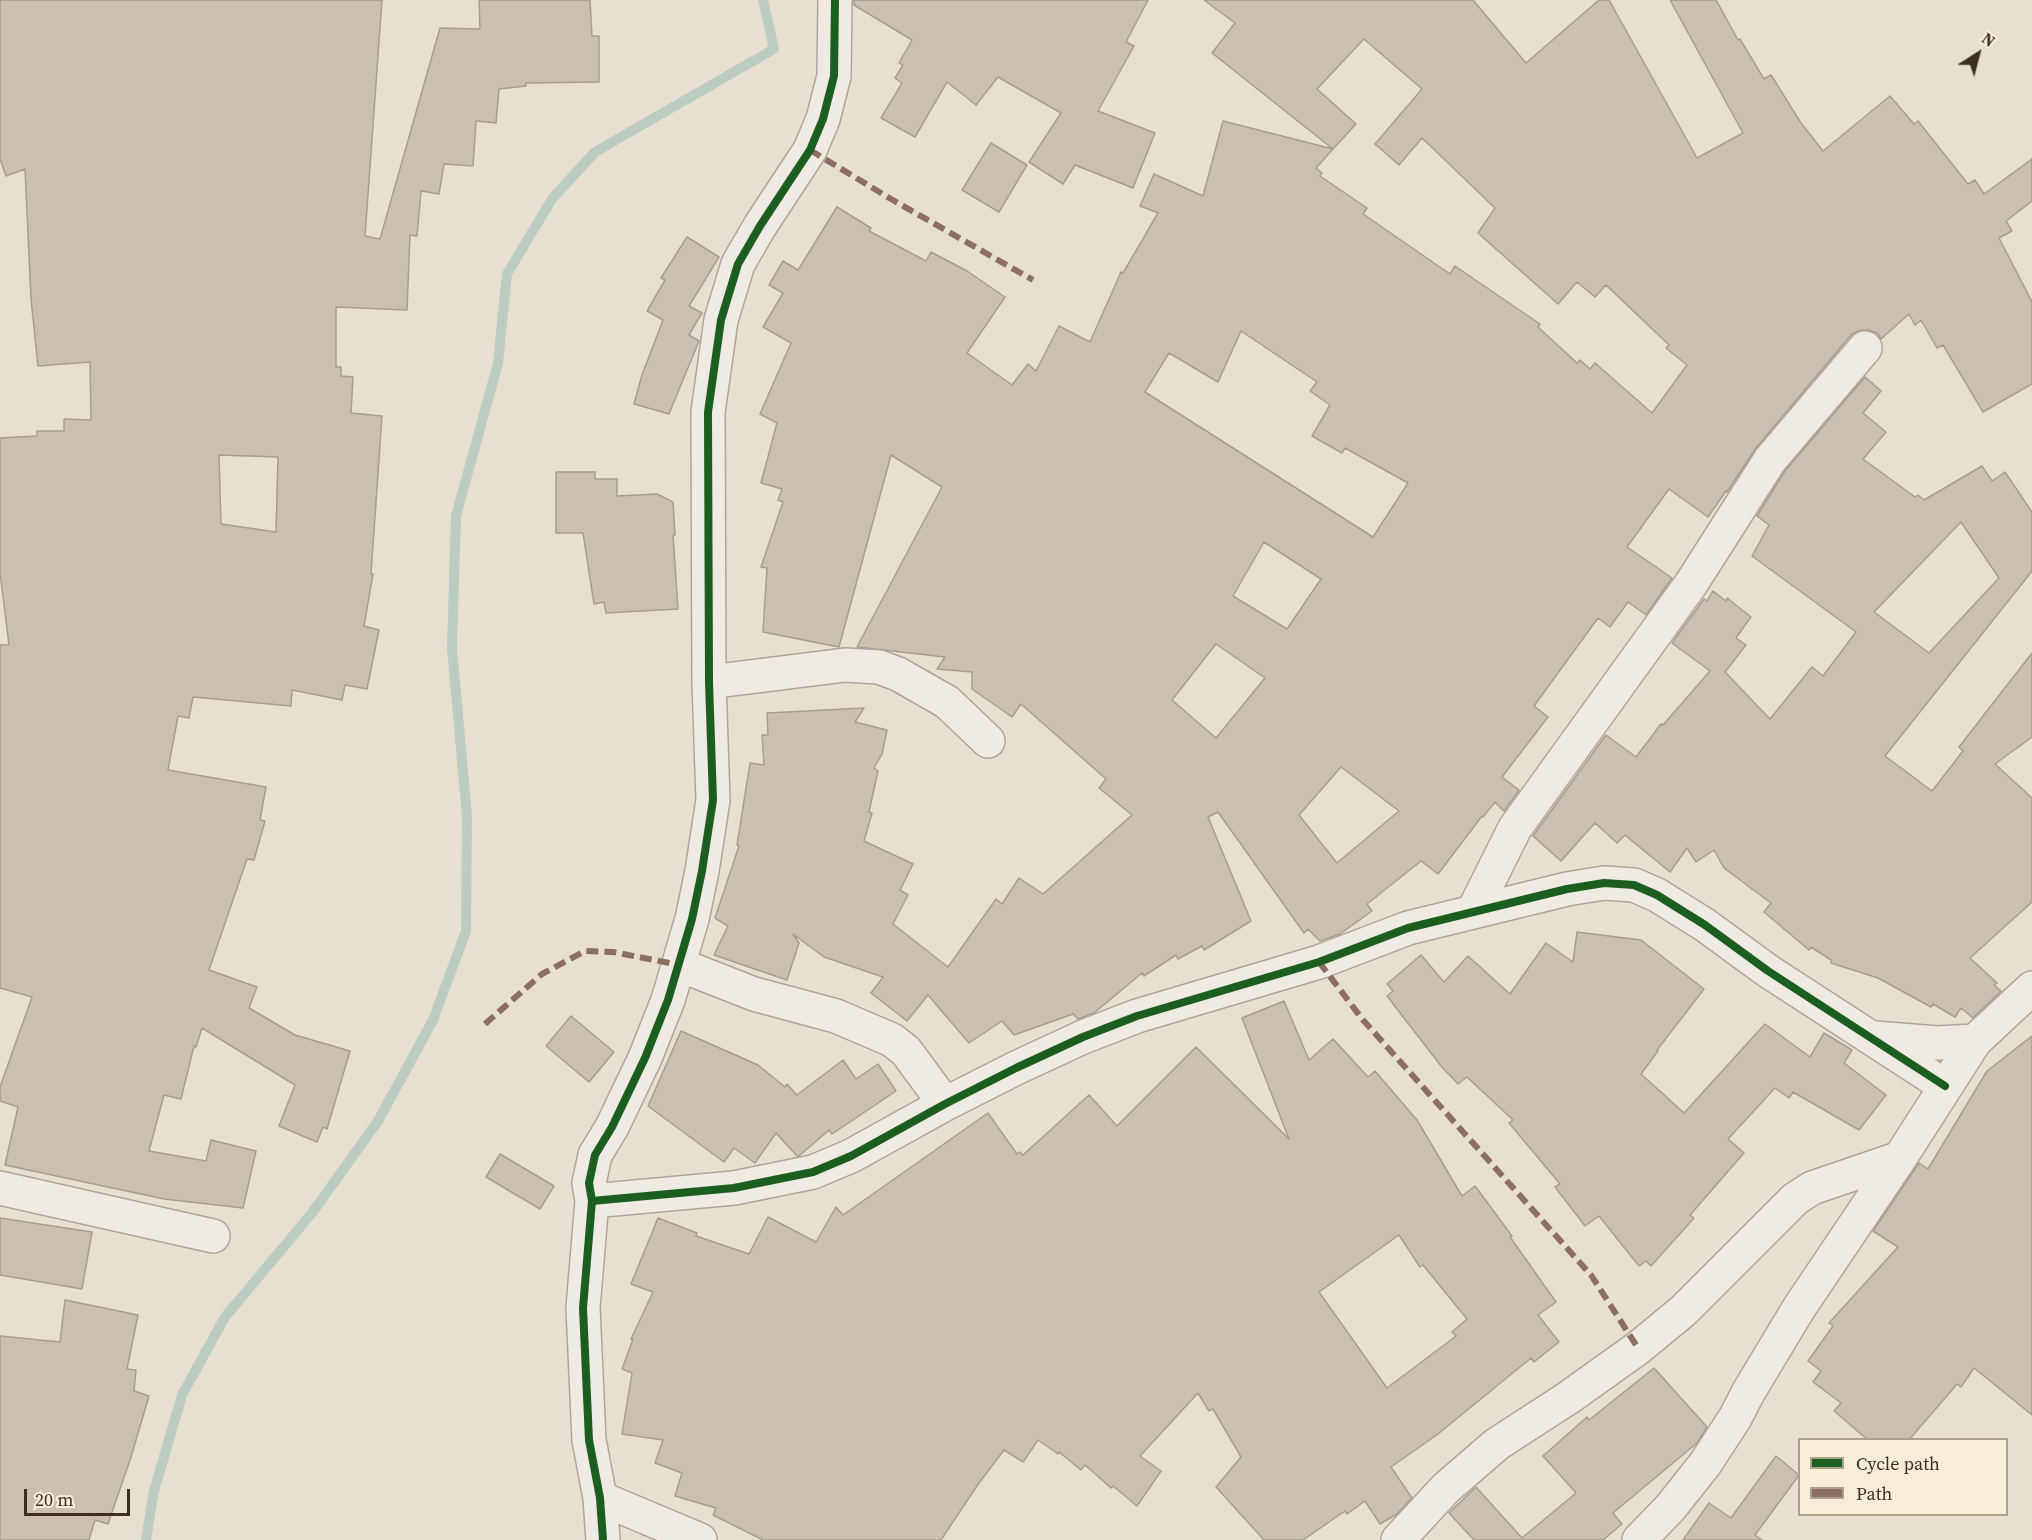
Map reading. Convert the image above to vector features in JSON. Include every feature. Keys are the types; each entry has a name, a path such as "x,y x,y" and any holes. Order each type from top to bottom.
{"street":[{"path":"603,1540 600,1497 589,1440 583,1308 592,1202 589,1183 595,1155 612,1127 645,1058 668,1000 680,965 702,871 712,800 708,412 721,320 738,264 810,150 823,119 834,76 835,0"},
{"path":"1473,912 1515,828 1691,584 1770,460 1865,348"},
{"path":"709,682 845,665 879,667 912,681 946,702 988,741"},
{"path":"592,1202 734,1188 813,1172 851,1156 945,1104 1083,1037 1137,1016 1319,962 1408,928 1567,888 1604,883 1634,885 1706,925 1768,971 1944,1086"},
{"path":"680,965 754,994 836,1016 892,1040 906,1051 945,1104"},
{"path":"1639,1540 1670,1509 1705,1464 1800,1308 1975,1041 2032,987"},
{"path":"1872,1037 1937,1043 1975,1041"},
{"path":"1398,1540 1446,1488 1497,1444 1638,1348 1683,1311 1795,1199 1812,1188 1900,1158"},
{"path":"0,1188 213,1236"},
{"path":"600,1497 700,1540"}],"building":[{"path":"0,0 382,0 365,236 380,239 440,28 480,29 479,0 590,0 592,36 599,36 599,82 526,83 526,86 499,89 496,123 476,121 473,166 444,164 439,194 421,191 417,236 410,235 407,310 336,307 336,367 341,367 341,376 353,377 351,413 382,416 371,574 373,574 364,626 379,630 367,689 345,685 342,700 292,690 291,706 193,697 189,718 178,716 168,770 266,787 260,820 265,821 254,860 247,859 209,970 257,987 249,1008 295,1035 350,1051 327,1129 323,1127 317,1142 279,1126 295,1085 202,1028 196,1047 194,1046 181,1099 164,1095 149,1151 206,1161 211,1140 256,1151 243,1208 164,1199 5,1165 18,1107 0,1101 0,1087 32,997 0,988 0,645 9,645 0,572 0,438 37,436 37,431 64,431 64,419 91,420 90,362 38,366 31,299 25,169 6,176 0,159","holes":["219,455 278,457 276,532 221,524"]},
{"path":"854,0 1148,0 1126,42 1134,46 1098,111 1155,133 1133,188 1075,165 1063,184 1029,162 1061,113 998,77 976,105 947,82 915,137 881,118 902,83 895,78 903,65 899,63 912,40 854,5"},
{"path":"1204,0 1473,0 1526,63 1599,0 1609,0 1697,158 1743,133 1670,0 1716,0 1738,40 1740,39 1764,79 1771,75 1801,123 1823,151 1890,96 1914,124 1918,121 1968,184 1975,180 1984,194 2032,159 2032,201 2006,221 2012,231 1999,238 2032,302 2032,384 1983,412 1943,345 1937,348 1921,320 1915,325 1909,314 1881,339 1877,333 1868,330 1858,331 1851,335 1756,448 1708,517 1669,489 1627,547 1672,578 1646,615 1628,602 1610,627 1598,618 1534,706 1548,717 1502,777 1519,790 1504,811 1495,802 1438,874 1421,861 1367,904 1372,911 1340,934 1320,941 1308,929 1304,933 1218,812 1208,817 1251,921 1204,950 1202,946 1178,959 1176,955 1144,976 1142,973 1094,1013 1078,1019 1073,1014 1014,1035 1002,1021 969,1043 928,995 907,1021 871,993 883,977 824,957 793,934 799,943 787,980 714,955 728,926 715,918 739,846 737,845 750,763 764,765 762,735 768,735 767,713 864,708 855,722 887,730 882,754 874,768 878,771 869,812 872,813 864,841 913,864 900,890 908,895 893,924 948,967 996,899 1002,904 1019,878 1043,894 1132,815 1099,788 1106,779 1021,704 1012,717 972,689 972,672 937,669 945,657 857,647 942,487 891,455 839,647 763,632 767,568 761,567 783,502 778,500 782,489 761,483 777,423 760,414 791,343 763,327 783,293 769,285 783,261 798,270 837,207 871,228 869,231 926,261 931,252 967,271 1005,297 967,353 1012,385 1028,364 1036,371 1059,326 1090,342 1121,272 1123,273 1158,213 1140,206 1154,174 1203,196 1223,121 1333,149 1212,53 1235,23","holes":["1364,39 1422,89 1375,144 1399,165 1422,138 1495,208 1478,233 1558,304 1577,282 1595,297 1606,285 1669,345 1666,348 1687,365 1652,413 1595,363 1590,369 1580,360 1577,363 1538,327 1540,324 1455,266 1450,274 1363,214 1367,208 1320,176 1322,173 1316,168 1356,124 1317,89","1241,331 1317,382 1310,391 1330,405 1312,436 1342,453 1345,448 1408,483 1373,537 1145,392 1169,353 1218,382","1264,542 1321,579 1287,629 1233,596","1216,644 1265,678 1216,738 1172,700","1341,767 1399,811 1337,863 1299,815"]},
{"path":"991,143 1027,165 999,212 962,190"},
{"path":"687,237 719,257 689,306 702,313 689,335 699,341 669,414 634,404 642,375 663,320 647,311 665,280 661,278"},
{"path":"1865,377 1881,391 1863,413 1886,432 1863,459 1915,497 1918,495 1924,500 1982,466 1992,481 2005,472 2032,512 2032,571 1885,756 1932,791 1963,751 1959,747 2032,653 2032,737 1995,764 2032,798 2032,902 1970,958 1997,983 1994,985 2001,991 1973,1018 1961,1008 1955,1017 1933,1004 1931,1007 1878,978 1831,963 1831,960 1811,947 1809,950 1764,912 1771,903 1724,868 1714,850 1696,862 1687,848 1670,872 1625,835 1617,843 1595,823 1561,861 1533,836 1606,735 1636,757 1661,724 1663,725 1710,671 1672,643 1704,599 1707,601 1713,591 1726,601 1727,598 1751,617 1736,638 1746,645 1725,672 1770,719 1812,667 1823,676 1856,632 1752,556 1769,525 1757,516 1785,471","holes":["1961,522 1999,578 1929,653 1874,612"]},
{"path":"556,472 595,472 595,479 617,479 617,496 657,494 673,502 678,609 606,613 604,602 594,604 583,533 556,533"},
{"path":"1577,932 1641,940 1704,989 1641,1074 1684,1113 1765,1024 1810,1057 1824,1033 1852,1050 1844,1063 1886,1095 1859,1130 1793,1092 1789,1098 1775,1088 1728,1139 1744,1153 1690,1215 1694,1218 1651,1266 1646,1261 1639,1266 1599,1216 1585,1226 1555,1187 1560,1184 1509,1123 1513,1120 1467,1077 1458,1084 1441,1066 1387,996 1393,991 1387,984 1421,955 1444,982 1468,956 1510,994 1546,943 1573,962"},
{"path":"1284,1001 1309,1060 1333,1039 1368,1077 1375,1071 1417,1120 1462,1196 1475,1186 1556,1302 1538,1315 1559,1342 1534,1362 1531,1358 1438,1434 1391,1467 1412,1498 1397,1514 1380,1524 1365,1501 1347,1514 1345,1511 1303,1540 1264,1540 1216,1487 1241,1457 1213,1409 1209,1411 1198,1393 1140,1456 1161,1471 1137,1506 1113,1486 1111,1488 1085,1465 1081,1470 1059,1452 1058,1454 1038,1440 1023,1462 1004,1450 941,1540 763,1540 713,1515 716,1508 675,1496 682,1473 655,1463 663,1440 622,1434 632,1373 622,1369 633,1339 631,1339 653,1292 631,1284 658,1218 697,1233 696,1236 749,1254 768,1217 816,1242 836,1207 843,1215 988,1113 1017,1154 1020,1152 1023,1155 1089,1095 1117,1126 1196,1047 1289,1139 1242,1018","holes":["1399,1235 1420,1267 1423,1265 1467,1319 1452,1332 1456,1336 1387,1388 1319,1292"]},
{"path":"571,1016 614,1052 589,1082 546,1046"},
{"path":"681,1031 758,1065 785,1087 787,1084 797,1095 843,1060 856,1079 878,1064 896,1091 832,1134 829,1130 799,1156 776,1133 755,1163 734,1148 724,1162 648,1106"},
{"path":"2032,1036 2032,1415 1974,1368 1961,1387 1957,1384 1911,1438 1866,1438 1834,1411 1841,1403 1813,1382 1821,1371 1808,1361 1833,1326 1829,1323 1898,1247 1873,1231 1919,1163 1928,1169 1987,1071"},
{"path":"500,1154 554,1186 540,1209 486,1177"},
{"path":"0,1218 92,1232 82,1289 0,1275"},
{"path":"65,1300 138,1315 127,1369 136,1370 134,1391 149,1396 108,1524 95,1520 89,1540 0,1540 0,1336 60,1342"},
{"path":"1654,1368 1707,1427 1697,1443 1613,1513 1622,1524 1603,1540 1474,1540 1449,1513 1476,1487 1522,1538 1576,1493 1543,1456 1587,1417 1589,1420"},
{"path":"1776,1456 1798,1474 1755,1535 1762,1540 1683,1540 1709,1503 1731,1518"}],"waterway":[{"path":"146,1540 154,1491 182,1395 225,1317 312,1213 378,1121 433,1020 466,931 467,816 452,648 456,516 498,363 507,274 552,199 595,152 774,49 763,0"}],"marked path":[{"path":"810,150 1033,280"},
{"path":"485,1024 542,974 585,951 613,952 680,965"},
{"path":"1319,962 1363,1020 1591,1275 1638,1348"}],"cycle path":[{"path":"603,1540 600,1498 589,1440 583,1308 592,1201 589,1183 595,1155 612,1127 645,1058 668,1000 692,919 702,871 713,800 709,682 708,412 721,320 738,264 810,150 823,119 834,76 835,0"},
{"path":"592,1201 734,1188 813,1172 851,1156 1016,1068 1083,1037 1137,1016 1319,962 1408,928 1567,889 1604,883 1634,885 1657,895 1705,925 1768,971 1945,1086"}]}
